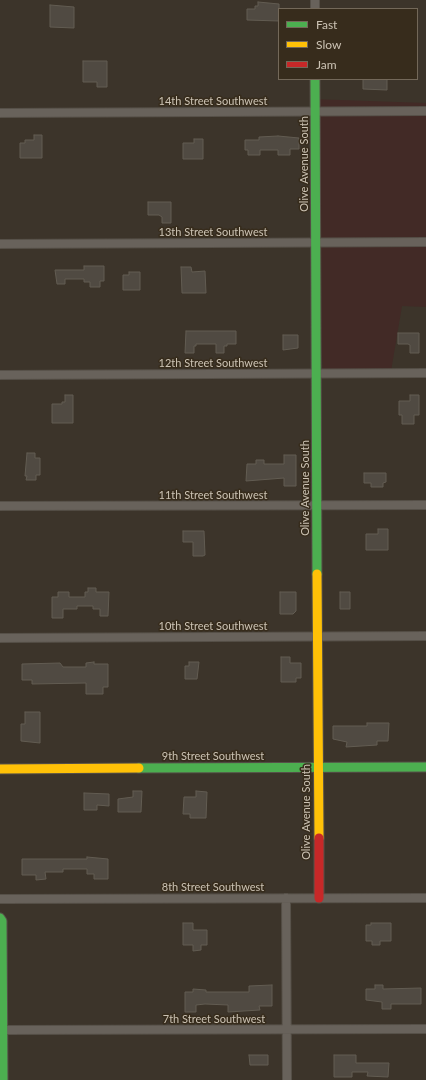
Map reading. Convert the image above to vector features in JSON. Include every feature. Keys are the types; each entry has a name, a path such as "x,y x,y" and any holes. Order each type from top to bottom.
{"street":[{"name":"Olive Avenue South","path":"315,80 319,898"},
{"name":"14th Street Southwest","path":"0,113 426,112"},
{"name":"13th Street Southwest","path":"0,244 426,242"},
{"name":"12th Street Southwest","path":"0,375 426,373"},
{"name":"11th Street Southwest","path":"0,506 426,505"},
{"name":"10th Street Southwest","path":"0,638 426,636"},
{"name":"9th Street Southwest","path":"0,769 426,767"},
{"path":"286,898 286,1080"},
{"name":"8th Street Southwest","path":"0,899 426,898"},
{"path":"0,918 2,921 3,1080"},
{"name":"7th Street Southwest","path":"2,1030 426,1029"}],"shaded area":[{"path":"311,99 426,103 426,307 402,306 390,377 323,377"}],"building":[{"path":"258,2 279,4 278,21 247,20 247,9 255,9 255,6 258,6"},
{"path":"50,5 74,7 74,28 50,27"},
{"path":"83,61 107,61 107,87 97,87 97,82 83,82"},
{"path":"363,80 387,80 387,90 363,89"},
{"path":"34,135 42,135 42,158 20,158 20,143 25,143 25,140 34,140"},
{"path":"278,136 299,138 299,149 290,149 290,155 278,155 278,150 260,150 260,155 248,155 248,150 245,150 245,140 259,140 259,137"},
{"path":"194,139 203,139 203,159 183,159 183,143 194,143"},
{"path":"148,202 171,202 171,223 162,223 162,217 159,215 148,215"},
{"path":"84,266 104,266 104,281 100,281 100,287 90,287 90,282 84,282 84,279 65,279 65,284 57,284 55,270 84,270"},
{"path":"181,267 191,267 192,272 205,271 206,293 182,293"},
{"path":"129,272 140,272 140,290 123,290 123,275 129,275"},
{"path":"186,331 236,331 236,344 227,344 227,346 224,346 224,353 216,353 216,344 196,344 196,346 194,346 194,353 185,353"},
{"path":"398,333 419,333 419,353 410,353 410,345 408,344 398,344"},
{"path":"283,335 298,335 298,348 283,350"},
{"path":"65,395 73,395 73,423 52,423 52,404 62,404 62,402 65,402"},
{"path":"410,395 419,395 419,415 414,415 414,424 402,424 402,415 399,415 399,401 410,401"},
{"path":"27,453 35,453 35,458 40,458 40,475 36,475 36,480 26,480"},
{"path":"284,455 296,455 296,486 284,486 284,478 246,481 247,464 256,464 256,460 264,460 264,464 284,464"},
{"path":"364,473 386,473 386,482 383,483 383,487 371,487 371,483 364,483"},
{"path":"378,529 388,529 388,550 366,550 366,534 378,534"},
{"path":"183,531 204,531 205,555 193,556 193,542 183,542"},
{"path":"88,588 96,588 96,592 109,592 108,616 100,616 100,609 93,609 93,606 77,606 77,609 63,609 63,618 52,618 52,597 58,597 58,592 69,592 69,597 85,597 85,592 88,592"},
{"path":"280,592 296,592 296,611 293,614 280,614"},
{"path":"340,592 350,592 350,609 340,609"},
{"path":"281,657 290,657 290,663 301,663 301,678 296,678 296,682 281,682"},
{"path":"94,662 94,664 108,664 108,687 103,687 103,694 86,694 86,683 32,684 32,680 22,680 22,664 60,663 63,667 86,667 86,663"},
{"path":"189,662 199,662 197,679 185,679 185,666 189,666"},
{"path":"25,712 40,712 40,743 21,741 21,724 25,724"},
{"path":"367,723 389,723 388,741 377,741 377,745 346,747 347,742 333,739 333,726 367,726"},
{"path":"133,791 142,791 141,812 118,812 118,799 133,797"},
{"path":"196,791 207,792 206,818 190,818 190,814 183,814 184,797 196,797"},
{"path":"84,793 109,794 109,806 97,805 97,810 84,810"},
{"path":"87,857 108,859 108,879 94,879 94,874 87,874 87,869 63,869 63,872 45,872 46,879 36,880 36,875 22,875 22,859 87,859"},
{"path":"183,923 193,923 193,930 207,930 207,945 201,945 201,950 193,951 193,945 183,945"},
{"path":"371,923 391,923 391,941 380,941 380,945 372,945 372,941 366,941 366,925 371,925"},
{"path":"272,985 272,1006 259,1006 260,1010 228,1012 228,1005 205,1004 196,1005 196,1012 185,1012 185,992 193,992 193,989 206,990 206,992 249,992 249,986"},
{"path":"375,985 383,985 383,989 421,988 421,1004 391,1004 391,1009 382,1009 382,1002 366,1000 366,989 375,989"},
{"path":"249,1055 268,1055 268,1065 250,1065"},
{"path":"334,1055 356,1055 356,1063 389,1063 388,1077 367,1076 368,1072 352,1072 352,1077 334,1077"}],"traffic: fast":[{"path":"315,80 317,574"},
{"path":"139,768 426,767"},
{"path":"0,918 2,921 3,1080"}],"traffic: slow":[{"path":"317,574 319,838"},
{"path":"0,769 139,768"}],"traffic: jam":[{"path":"319,838 319,898"}]}
